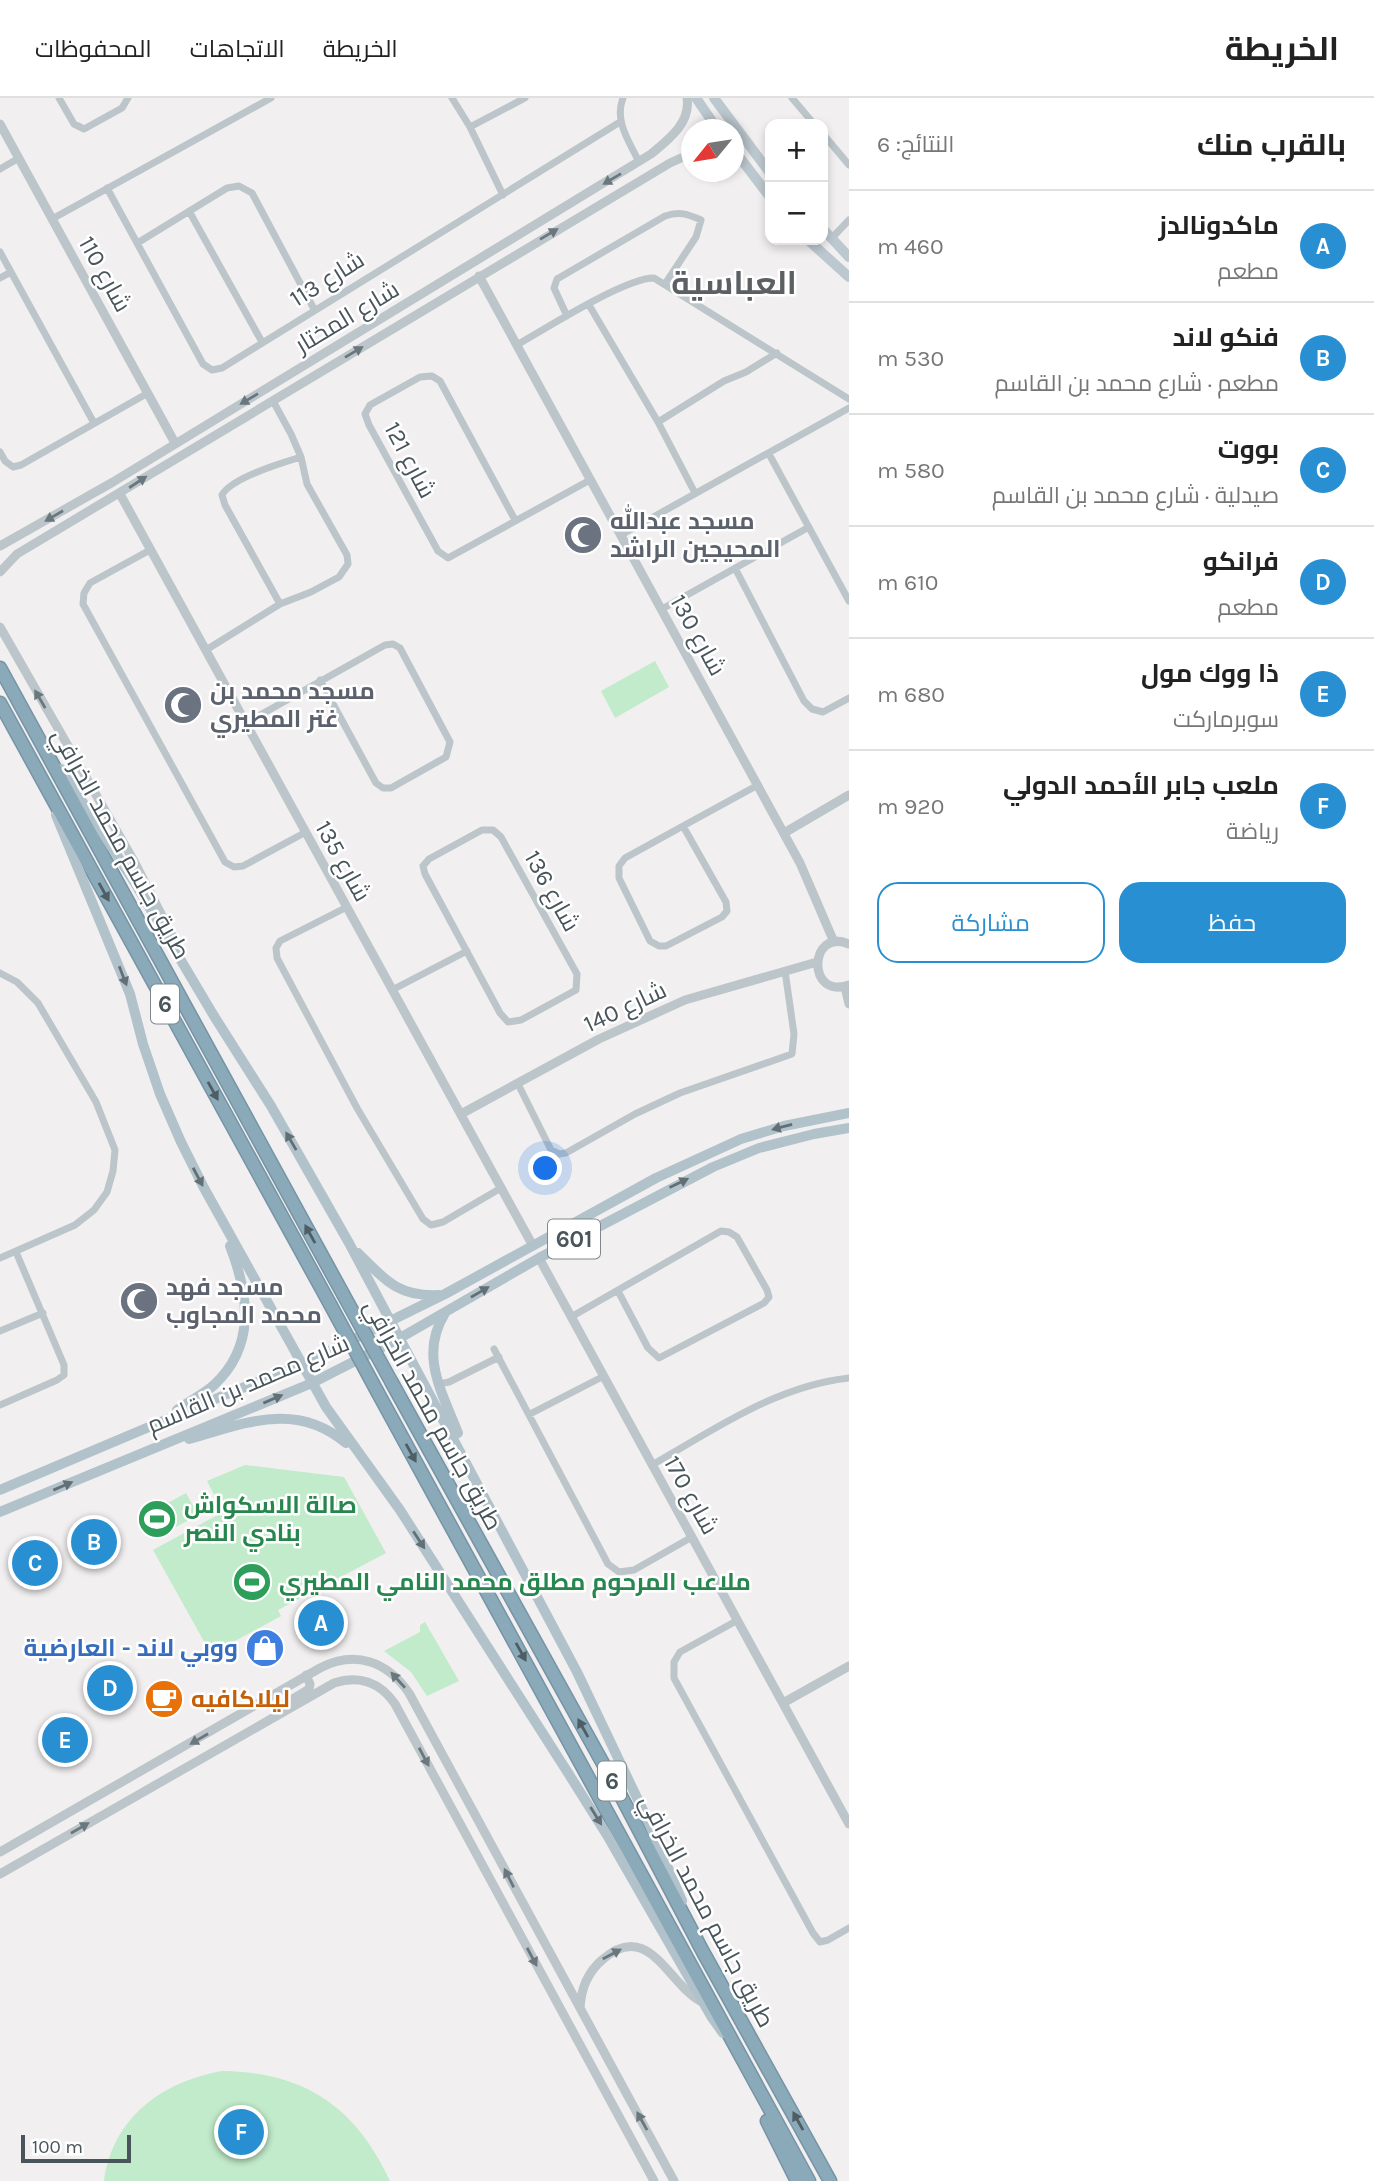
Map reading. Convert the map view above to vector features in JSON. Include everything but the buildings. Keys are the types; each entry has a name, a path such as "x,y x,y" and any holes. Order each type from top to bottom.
{"highway":[{"name":"طريق جاسم محمد الخرافي","path":"0,668 829,2178"},
{"name":"طريق جاسم محمد الخرافي","path":"0,703 809,2181"},
{"path":"752,2078 773,2134 796,2181"}],"main road":[{"path":"696,98 710,119"},
{"path":"714,98 765,166"},
{"path":"744,167 765,191"},
{"path":"828,235 849,257"},
{"path":"813,245 849,278"},
{"path":"25,714 135,883 271,1106 392,1321 577,1672 649,1823 703,1952"},
{"path":"40,777 130,994 143,1044 170,1118 217,1211 335,1421 364,1457 418,1537 607,1835 702,2002 732,2042"},
{"name":"شارع محمد بن القاسم","path":"0,1490 303,1364 445,1294 656,1178 741,1139 784,1126 849,1112"},
{"name":"شارع محمد بن القاسم","path":"0,1512 312,1383 400,1338 539,1258 713,1167 759,1148 849,1128"},
{"path":"165,1420 216,1383 232,1363 242,1337 246,1310 245,1293 217,1211"},
{"path":"349,1243 393,1286 410,1294 445,1294"},
{"path":"446,1312 436,1328 433,1367 475,1478"},
{"path":"156,1446 254,1420 279,1418 304,1421 327,1430 364,1457"}],"street":[{"path":"59,98 75,124 84,129 122,108 128,98"},
{"path":"52,219 271,98"},
{"path":"452,98 470,127 503,195"},
{"path":"470,127 525,98"},
{"path":"623,98 620,122 639,162"},
{"name":"شارع المختار","path":"0,546 113,482 639,162 679,129 685,116 687,98"},
{"path":"792,98 810,119"},
{"name":"شارع 113","path":"107,188 139,242 203,364 212,370 222,368 620,122"},
{"name":"شارع 110","path":"0,124 175,443"},
{"path":"828,140 849,166"},
{"path":"654,152 664,154 665,163 661,168"},
{"path":"0,169 19,158"},
{"name":"شارع المختار","path":"0,572 4,562 17,554 479,276 681,158"},
{"path":"139,242 227,188 239,186 252,193 314,309"},
{"path":"189,211 262,342"},
{"path":"567,316 554,289 557,279 674,212 701,220 696,237 665,284"},
{"path":"831,239 849,220"},
{"path":"0,252 94,423"},
{"path":"0,278 11,272"},
{"name":"شارع 130","path":"479,276 784,833 814,893 834,942"},
{"path":"517,345 636,281 654,278 849,399"},
{"path":"589,305 658,422 695,493"},
{"path":"658,422 724,381 746,372 777,353"},
{"path":"308,363 305,372 315,375"},
{"path":"288,375 297,377 298,383 295,387"},
{"name":"شارع 121","path":"515,520 440,381 432,376 420,377 370,405 365,414 369,425 443,556 452,557 590,480"},
{"path":"0,452 5,461 13,467 21,465 148,393"},
{"path":"206,650 280,604 339,577 348,564 347,555 307,484 301,457 273,401"},
{"path":"621,535 849,408"},
{"path":"769,454 846,588 849,601"},
{"path":"280,604 222,495 226,488 240,480 301,457"},
{"name":"شارع 135","path":"120,494 533,1246"},
{"path":"662,609 809,527"},
{"path":"150,550 90,583 84,593 83,604 225,862 234,867 243,866 306,832"},
{"path":"735,568 804,701 812,709 823,712 849,698"},
{"path":"0,627 135,863 214,1016"},
{"path":"246,723 320,680 385,645 393,644 400,649 450,742 446,757 391,788 383,788 376,783 320,680"},
{"path":"684,826 726,902 727,911 722,917 669,945 659,946 650,941 619,878 618,866 625,858 758,785"},
{"path":"784,833 849,795"},
{"name":"شارع 136","path":"482,830 493,830 501,837 577,974 576,990 521,1020 508,1022 500,1013 467,951 423,866 429,859 482,830"},
{"path":"347,907 280,941 276,948 277,958 357,1108 423,1219 431,1225 443,1222 501,1188"},
{"path":"849,944 834,942 822,949 817,962 818,971 828,984 836,987 847,986 849,1003"},
{"path":"392,990 467,951"},
{"name":"شارع 140","path":"461,1114 599,1039 685,1000 817,962"},
{"path":"518,1084 551,1150 559,1154 566,1153 635,1114 680,1093 792,1054 794,1034 785,971"},
{"path":"0,972 17,982 38,1003 96,1102 115,1150 107,1192 94,1210 75,1225 0,1258"},
{"path":"572,1317 721,1231 737,1237 769,1297 764,1303 659,1358 649,1348 618,1291"},
{"path":"0,1405 64,1375 64,1365 16,1252"},
{"name":"شارع 170","path":"539,1258 849,1824"},
{"path":"0,1331 43,1313"},
{"path":"494,1349 608,1564 619,1572 634,1570 692,1537"},
{"path":"439,1384 449,1382 499,1357"},
{"path":"530,1414 604,1376"},
{"path":"652,1465 772,1398 816,1383 849,1378"},
{"path":"738,1620 680,1652 674,1662 674,1678 813,1933 820,1942 849,1928"},
{"path":"0,1852 306,1675 330,1663 352,1658 375,1663 395,1675 409,1693 674,2181"},
{"path":"783,1703 849,1666"},
{"path":"247,1732 255,1721 309,1689 306,1675"},
{"path":"0,1874 334,1683 360,1679 384,1690 395,1704 654,2181"},
{"path":"44,1826 55,1843"},
{"path":"509,1915 526,1911"},
{"path":"518,1932 531,1921"},
{"path":"580,2009 583,1989 591,1971 605,1956 623,1948 643,1949 652,1954 682,1988 702,2002"}],"green space":[{"path":"655,661 669,687 615,718 601,691"},
{"name":"ملاعب المرحوم مطلق محمد النامي المطيري","path":"245,1465 344,1477 386,1553 278,1610 281,1616 211,1654 153,1550 223,1512 207,1481"},
{"path":"186,1493 198,1515 161,1535 149,1513"},
{"path":"425,1622 459,1681 427,1696 411,1672 384,1651 420,1632 420,1625"},
{"path":"222,2071 278,2078 302,2086 324,2098 361,2132 390,2181 104,2181 109,2158 118,2138 129,2121 144,2106 180,2084"}],"place":[{"name":"مسجد عبدالله المحيجين الراشد","path":"583,535"},
{"name":"مسجد محمد بن غتر المطيري","path":"183,705"},
{"name":"مسجد فهد محمد المجاوب","path":"139,1301"},
{"name":"صالة الاسكواش بنادي النصر","path":"157,1519"},
{"name":"فنكو لاند","path":"94,1542"},
{"name":"بووت","path":"35,1563"},
{"name":"ملاعب المرحوم مطلق محمد النامي المطيري","path":"252,1582"},
{"name":"ماكدونالدز","path":"321,1623"},
{"name":"ووبي لاند - العارضية","path":"265,1648"},
{"name":"فرانكو","path":"110,1688"},
{"name":"ليلاكافيه","path":"164,1699"},
{"name":"ذا ووك مول","path":"65,1740"},
{"name":"ملعب جابر الأحمد الدولي","path":"241,2132"}],"district":[{"name":"العباسية","path":"734,283"}]}
